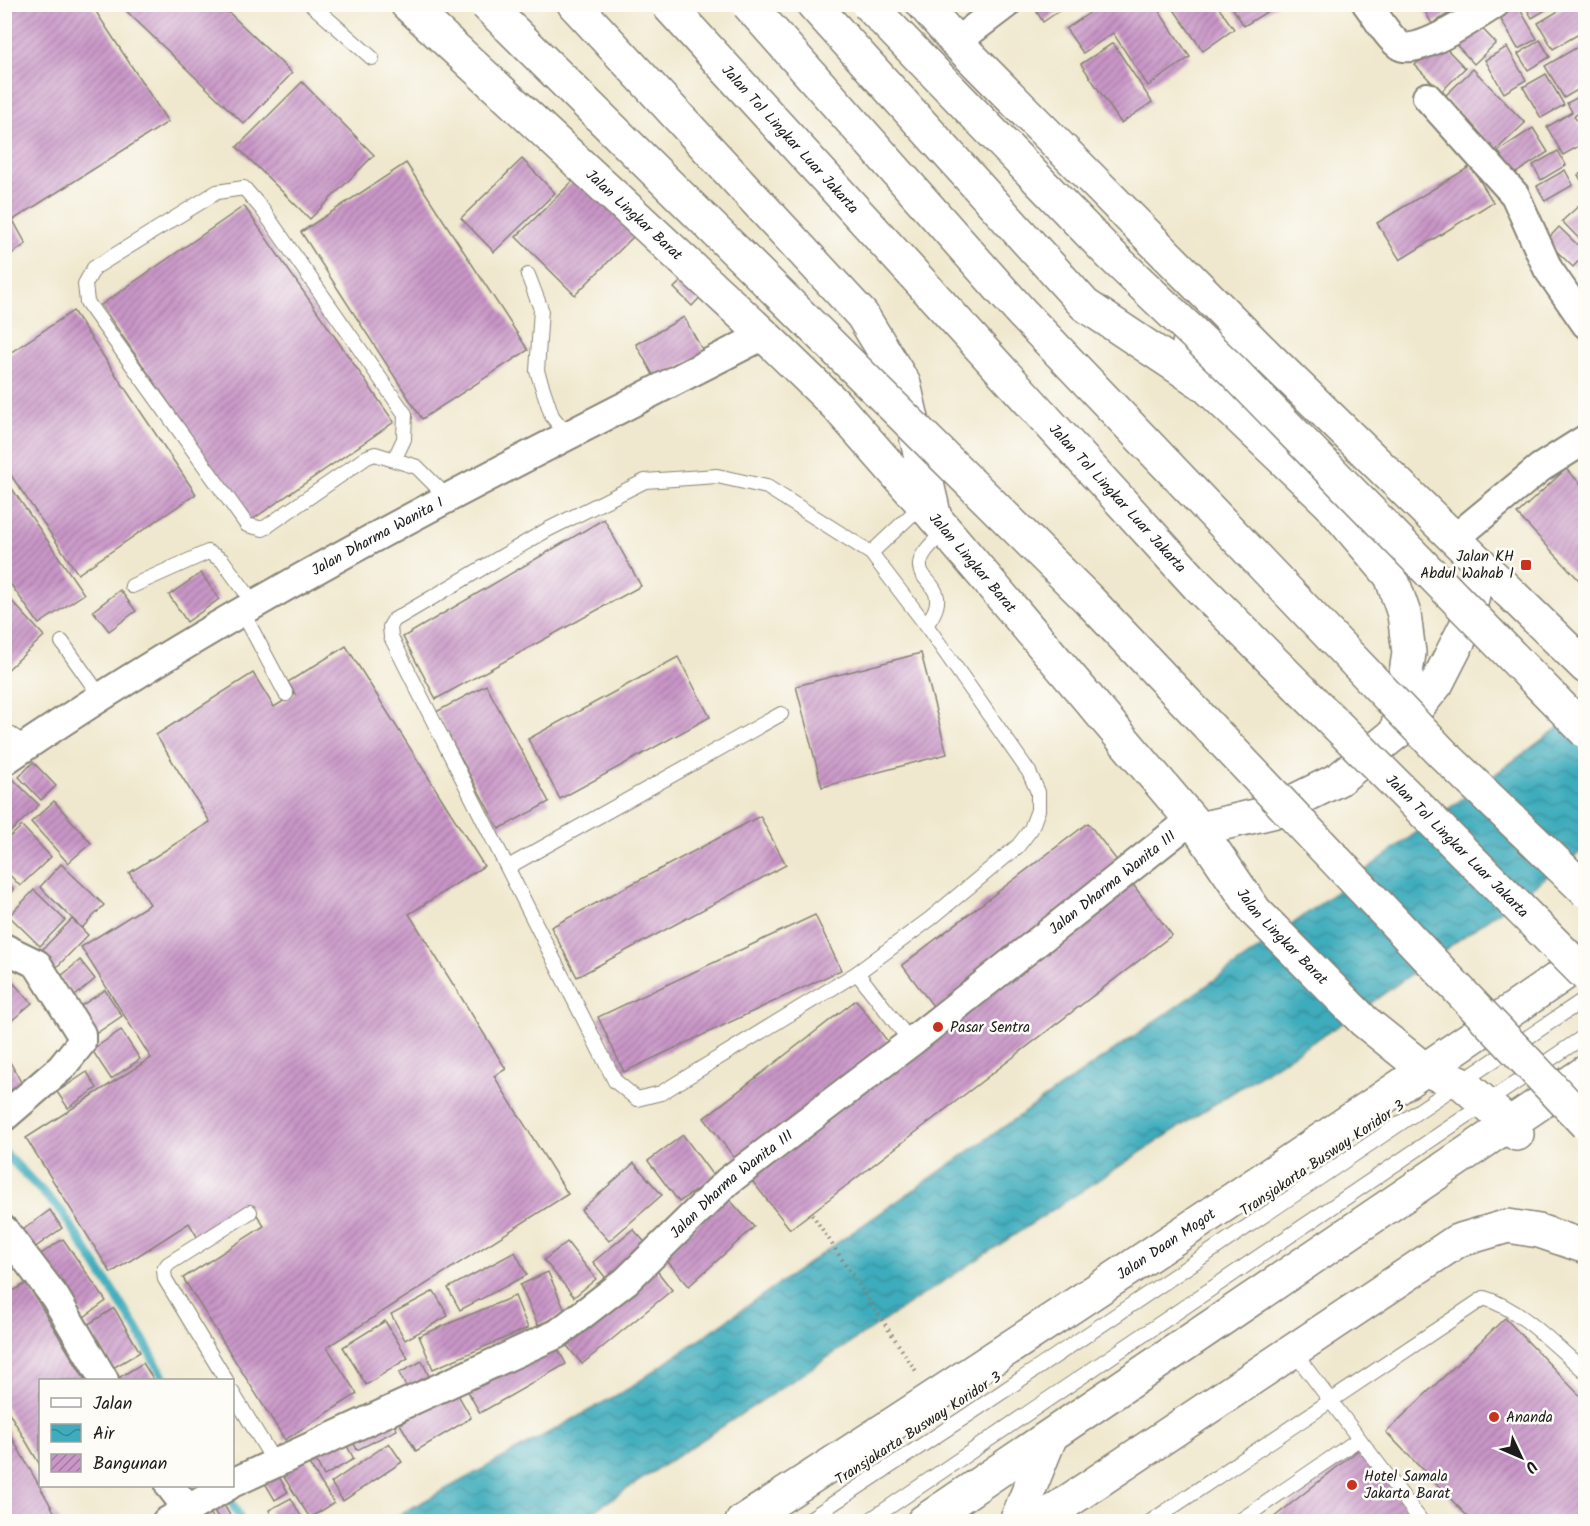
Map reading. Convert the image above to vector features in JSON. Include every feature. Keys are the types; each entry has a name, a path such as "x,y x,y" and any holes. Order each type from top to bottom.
{"main road":[{"name":"Jalan Lingkar Barat","path":"407,4 764,335 836,405 935,517 1195,825 1256,911 1364,1021 1425,1070 1462,1083 1504,1120"},
{"path":"486,4 1089,600 1586,1125"},
{"path":"574,4 862,315 904,384 935,517"},
{"name":"Jalan Tol Lingkar Luar Jakarta","path":"667,4 1198,586 1586,975"},
{"path":"748,4 1021,312 1442,753 1586,891"},
{"path":"813,4 1085,305 1205,385 1330,504 1391,576 1404,614 1409,653 1397,732"},
{"path":"868,4 1111,255 1232,370 1586,732"},
{"path":"923,4 956,42 1263,352 1584,665"},
{"path":"1134,338 1263,352"},
{"path":"1195,825 1272,812 1339,779 1397,732 1437,682 1466,626 1480,563"},
{"name":"Jalan Daan Mogot","path":"742,1521 934,1398 1425,1070 1586,959"},
{"path":"923,1521 1050,1438 1504,1120 1586,1072"},
{"path":"1037,1521 1457,1241 1508,1226 1539,1231 1586,1247"},
{"path":"1016,1521 1050,1438"}],"street":[{"path":"956,42 1006,4"},
{"path":"1367,4 1400,46 1409,48 1428,43 1495,4"},
{"path":"1427,97 1515,195 1548,269 1581,305"},
{"name":"Jalan Dharma Wanita I","path":"12,745 101,697 249,609 448,498 764,335"},
{"path":"1454,539 1540,468 1586,439"},
{"name":"Jalan Dharma Wanita III","path":"234,1483 275,1462 557,1334 626,1281 728,1181 1195,825"},
{"path":"4,948 37,964 81,1034 81,1043 61,1068 4,1117"},
{"path":"4,1230 55,1297 103,1379"},
{"path":"178,1487 212,1495"},
{"name":"Jalan Dharma Wanita III","path":"212,1495 227,1487"}],"lane":[{"path":"311,4 372,58"},
{"path":"394,460 405,438 405,414 262,209 243,188 216,192 94,268 85,284 87,302 247,525 263,529 367,457 375,454 394,460 417,467 448,498"},
{"path":"528,275 541,309 537,371 552,416 568,436"},
{"path":"717,476 767,487 871,553 926,625 1029,772 1038,792 1038,810 1031,829 1018,846 930,919 857,973 661,1093 637,1098 615,1081 391,638 390,627 394,620 547,530 645,481 717,476"},
{"path":"871,553 935,517"},
{"path":"926,625 937,611 939,603 937,594 922,573 922,556 935,517"},
{"path":"132,586 208,552 222,560 249,609 286,694"},
{"path":"62,642 101,697"},
{"path":"508,867 781,714"},
{"path":"857,973 911,1042"},
{"name":"Transjakarta Busway Koridor 3","path":"805,1521 975,1410 1586,998"},
{"path":"867,1521 1450,1126 1504,1120 1586,1035"},
{"path":"225,1379 165,1279 164,1270 168,1264 250,1212"},
{"path":"1150,1521 1484,1299 1499,1303 1520,1316 1586,1372"},
{"path":"1293,1351 1328,1401 1422,1521"},
{"path":"234,1395 275,1462"},
{"path":"1238,1521 1359,1438"}],"path":[{"path":"812,1214 920,1377"}],"water":[{"path":"1585,708 1585,849 1346,1021 1219,1101 578,1521 386,1522 628,1389 1256,951"}],"building":[{"path":"4,4 91,4 168,122 13,220 26,244 4,259"},
{"path":"119,4 220,4 292,73 244,124"},
{"path":"1032,4 1069,4 1043,22"},
{"path":"1096,4 1154,4 1190,57 1148,86 1113,33 1083,53 1066,29 1095,9 1093,7"},
{"path":"1170,4 1216,4 1234,29 1203,51"},
{"path":"1230,4 1279,4 1244,26"},
{"path":"1421,4 1464,4 1432,24"},
{"path":"1507,4 1517,4 1537,39 1518,49 1496,11"},
{"path":"1524,4 1556,4 1532,18"},
{"path":"1570,4 1576,4 1586,20 1586,30 1553,49 1538,23"},
{"path":"1472,18 1496,43 1474,64 1450,38"},
{"path":"1540,40 1550,57 1528,70 1518,54"},
{"path":"1439,41 1465,68 1441,92 1415,65"},
{"path":"1586,42 1586,85 1564,98 1545,66"},
{"path":"1113,43 1152,102 1121,123 1081,64"},
{"path":"1507,47 1526,80 1504,93 1485,60"},
{"path":"1473,69 1525,123 1495,151 1444,97"},
{"path":"1546,74 1564,105 1541,118 1523,87"},
{"path":"302,82 374,155 310,219 237,147"},
{"path":"1586,93 1586,109 1574,116 1586,136 1586,142 1563,155 1547,127 1572,112 1567,103"},
{"path":"1533,128 1548,152 1513,175 1498,151"},
{"path":"1558,151 1566,165 1541,180 1533,165"},
{"path":"522,159 555,193 494,252 461,218"},
{"path":"406,163 528,350 422,419 301,232"},
{"path":"1471,166 1493,202 1400,260 1377,223"},
{"path":"1565,170 1573,185 1545,201 1537,186"},
{"path":"1586,170 1586,189 1578,175"},
{"path":"581,173 639,231 575,295 516,237"},
{"path":"1582,203 1586,207 1586,246 1562,221"},
{"path":"244,206 394,422 250,521 101,305"},
{"path":"1559,227 1586,253 1573,267 1546,241"},
{"path":"688,274 706,291 692,306 674,288"},
{"path":"73,311 196,494 78,574 4,465 4,357"},
{"path":"684,317 704,353 656,380 636,344"},
{"path":"1566,469 1586,489 1586,573 1579,580 1517,514"},
{"path":"4,477 84,594 39,624 4,575"},
{"path":"604,519 641,586 436,699 403,637"},
{"path":"201,573 219,599 187,622 169,595"},
{"path":"120,590 136,611 109,631 93,611"},
{"path":"11,600 44,636 4,673 4,606"},
{"path":"346,646 484,866 409,914 506,1069 494,1076 568,1194 327,1347 357,1394 285,1440 183,1278 264,1226 252,1207 199,1240 189,1223 111,1273 26,1138 151,1058 81,947 150,904 129,873 210,822 156,735 253,673 274,707 295,694 288,682"},
{"path":"921,653 947,754 822,787 796,686"},
{"path":"678,657 710,717 560,799 528,739"},
{"path":"486,685 549,802 499,829 436,712"},
{"path":"33,762 56,786 41,800 19,777"},
{"path":"12,778 39,805 4,838 4,785"},
{"path":"54,801 91,843 68,863 31,822"},
{"path":"760,816 786,865 577,977 551,927"},
{"path":"1088,823 1122,867 936,1010 902,965"},
{"path":"22,826 51,857 20,886 4,869 4,842"},
{"path":"61,864 104,905 82,928 40,887"},
{"path":"4,878 14,890 4,898"},
{"path":"1131,882 1172,935 790,1229 749,1177"},
{"path":"34,890 65,920 40,946 9,916"},
{"path":"815,915 841,970 624,1072 598,1017"},
{"path":"72,919 88,935 52,972 36,956"},
{"path":"80,960 95,979 75,996 60,977"},
{"path":"5,974 32,1003 10,1022 5,1016"},
{"path":"105,990 122,1016 91,1037 73,1011"},
{"path":"856,1000 892,1047 739,1164 704,1118"},
{"path":"121,1030 140,1059 111,1079 92,1050"},
{"path":"10,1062 22,1084 4,1094 4,1065"},
{"path":"87,1072 97,1088 68,1108 57,1092"},
{"path":"683,1135 714,1177 679,1202 648,1161"},
{"path":"634,1163 662,1195 609,1241 581,1210"},
{"path":"727,1197 754,1227 689,1286 662,1255"},
{"path":"50,1210 62,1228 30,1251 17,1234"},
{"path":"633,1229 650,1248 609,1282 593,1262"},
{"path":"63,1239 106,1301 84,1317 41,1254"},
{"path":"567,1242 596,1279 574,1297 544,1260"},
{"path":"515,1252 527,1275 460,1310 448,1288"},
{"path":"654,1267 672,1290 582,1364 563,1341"},
{"path":"548,1272 566,1313 538,1325 520,1285"},
{"path":"27,1283 84,1379 39,1379 39,1463 4,1404 4,1296"},
{"path":"434,1291 448,1316 405,1340 391,1314"},
{"path":"515,1296 528,1328 433,1369 419,1336"},
{"path":"114,1308 140,1352 113,1368 87,1325"},
{"name":"Ananda","path":"1505,1318 1586,1402 1586,1522 1473,1522 1386,1432"},
{"path":"385,1321 408,1358 366,1385 343,1347"},
{"path":"553,1340 566,1364 480,1413 467,1390"},
{"path":"422,1361 433,1385 411,1396 399,1373"},
{"path":"143,1363 153,1379 121,1379 120,1377"},
{"path":"456,1391 471,1418 416,1451 400,1424"},
{"path":"389,1412 397,1430 357,1450 349,1432"},
{"path":"4,1424 60,1522 4,1522"},
{"path":"341,1435 354,1459 324,1476 311,1451"},
{"path":"389,1443 402,1462 343,1501 331,1483"},
{"name":"Hotel Samala Jakarta Barat","path":"1361,1448 1418,1522 1268,1522"},
{"path":"304,1456 334,1503 310,1518 280,1471"},
{"path":"275,1470 288,1492 275,1500 262,1478"},
{"path":"291,1498 304,1522 274,1522 269,1510"},
{"path":"224,1505 234,1522 221,1522 214,1511"},
{"path":"209,1510 215,1522 194,1522"}],"waterway":[{"path":"4,1152 62,1212 137,1329 164,1379"},
{"path":"225,1490 242,1522"}],"place":[{"name":"Jalan KH Abdul Wahab I","path":"1526,565"},
{"name":"Pasar Sentra","path":"938,1027"},
{"name":"Ananda","path":"1494,1417"},
{"name":"Hotel Samala Jakarta Barat","path":"1352,1485"}]}
